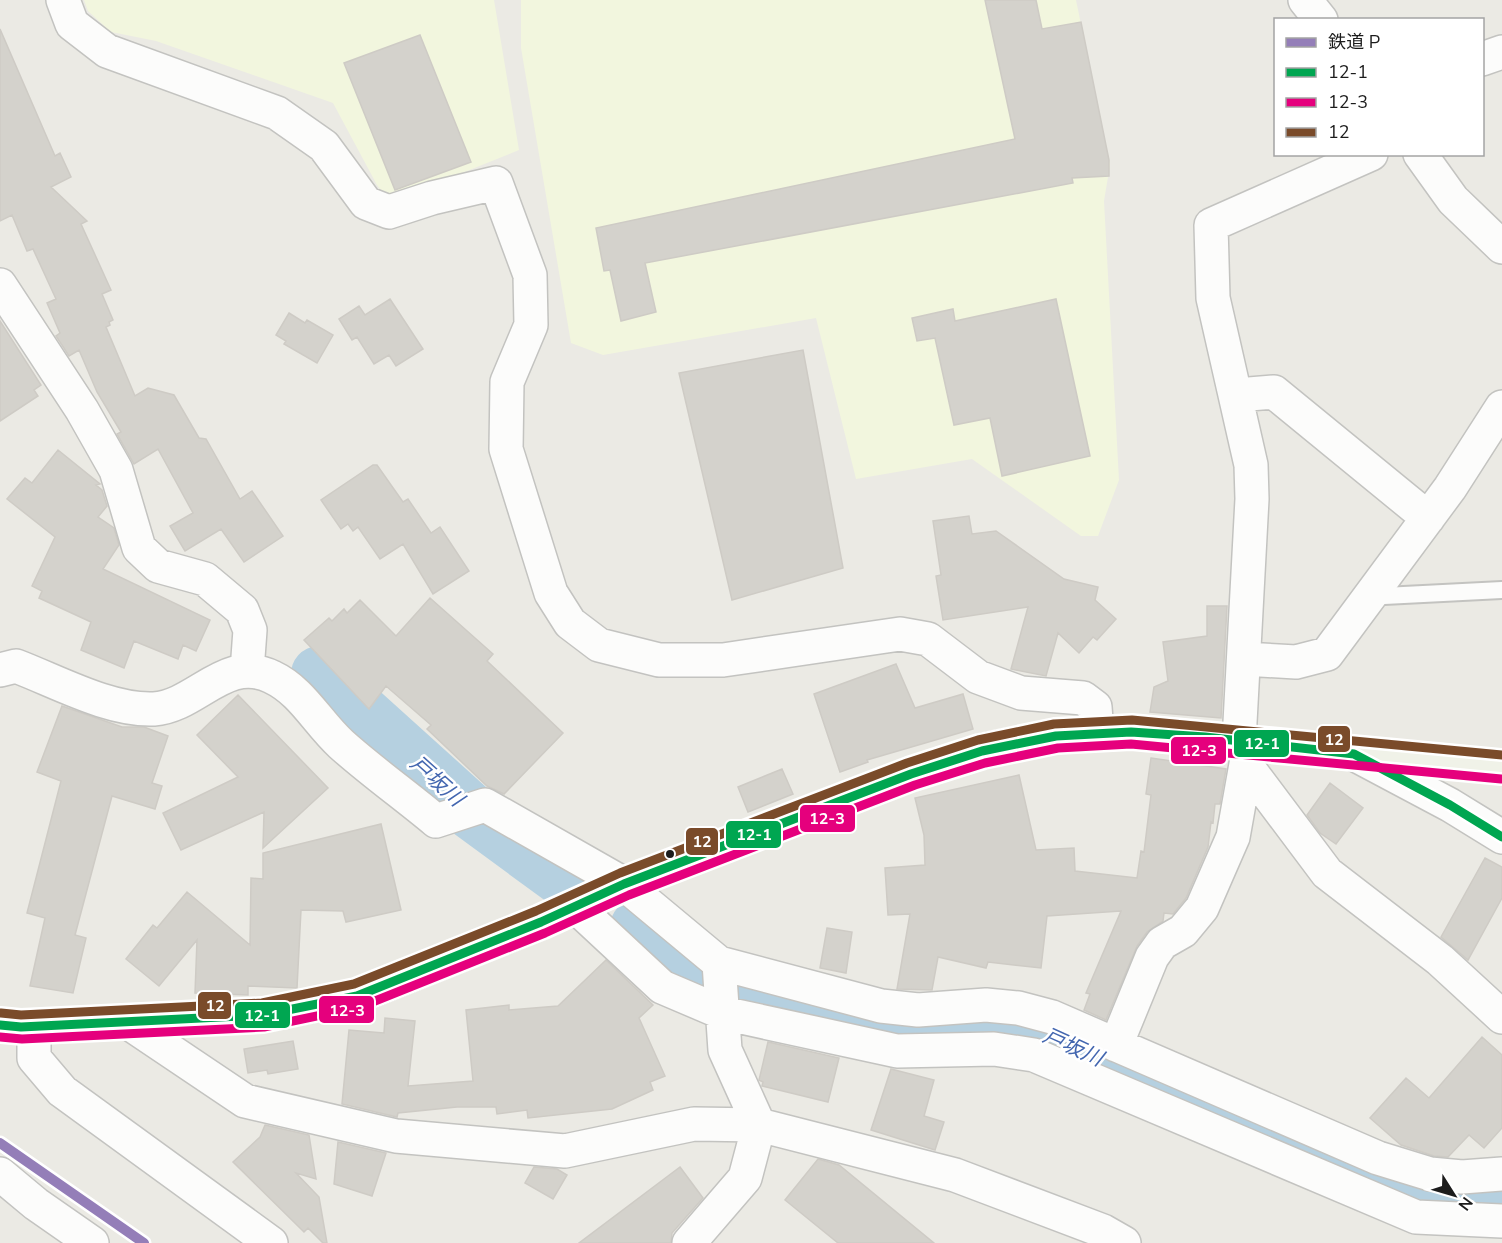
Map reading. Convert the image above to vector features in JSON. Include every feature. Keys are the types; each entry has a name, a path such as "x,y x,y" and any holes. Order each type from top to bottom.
{"main road":[{"path":"0,1024 34,1027 263,1015 357,996 624,884 911,774 982,751 1056,736 1131,732 1245,749 1354,754 1502,767"}],"street":[{"path":"63,0 72,24 107,51 277,113 324,146 366,203 389,212 432,198 496,183 530,275 531,325 507,382 506,449 551,593 570,623 599,645 659,660 723,660 900,634 928,639 978,677 1021,693 1083,698 1095,707 1097,733"},
{"path":"1305,0 1319,18"},
{"path":"1484,58 1502,52"},
{"path":"1116,1045 1152,957 1162,943 1184,931 1202,908 1233,837 1245,749 1244,659 1251,476 1237,394 1213,298 1211,225 1366,156"},
{"path":"1420,156 1453,200 1502,247"},
{"path":"0,285 82,410 116,470 139,548 158,567 206,579 242,610 250,630 247,671"},
{"path":"1237,394 1274,392 1428,518"},
{"path":"1244,659 1296,662 1327,654 1450,488 1502,407"},
{"path":"0,670 16,666 125,708 157,709 192,697 217,678 247,671 272,676 299,696 339,743 436,821 485,805 624,884 719,963 881,1006 918,1010 986,1005 1018,1008 1052,1017 1378,1158 1430,1174 1462,1177 1502,1174"},
{"path":"1245,749 1327,873 1440,960 1502,1017"},
{"path":"1354,754 1450,805 1502,837"},
{"path":"575,906 663,987 723,1013 897,1051 994,1049 1034,1055 1416,1217 1493,1221"},
{"path":"689,1243 745,1178 759,1125 725,1050 719,963"},
{"path":"129,1023 245,1101 396,1136 565,1151 694,1124 759,1125 955,1175 1103,1231 1124,1243"},
{"path":"34,1027 34,1058 62,1091 271,1243"},
{"path":"0,1174 36,1204 92,1243"},
{"path":"1437,1243 1493,1221"}],"lane":[{"path":"1372,593 1384,596 1502,590"}],"shaded area":[{"path":"84,0 494,0 519,150 390,202 377,185 333,103 156,41 111,32 88,11"},
{"path":"521,0 1076,0 1110,165 1104,201 1119,480 1098,536 1081,536 972,459 856,479 816,318 603,355 571,343 521,48"}],"building":[{"path":"985,0 1036,0 1042,29 1081,22 1109,160 1109,176 1072,178 1073,183 645,263 656,312 621,321 610,270 604,271 596,228 1015,139"},
{"path":"0,29 55,156 60,153 71,177 51,187 87,221 81,224 111,290 102,294 113,320 106,327 135,396 148,388 174,395 199,438 206,439 240,499 252,491 283,536 244,562 221,529 185,551 170,526 193,513 158,449 134,464 117,434 121,432 97,392 79,350 69,356 56,336 60,333 47,303 56,299 33,249 27,251 12,215 0,221"},
{"path":"420,35 471,162 395,190 344,63"},
{"path":"390,299 423,349 396,366 389,355 374,364 357,337 352,340 339,319 359,306 365,315"},
{"path":"1056,299 1090,456 1002,476 990,418 954,425 935,338 917,341 912,318 953,309 955,321"},
{"path":"289,313 333,335 317,363 284,344 286,341 276,335"},
{"path":"0,321 41,385 34,390 38,396 0,421"},
{"path":"803,350 843,568 732,600 679,373"},
{"path":"58,450 100,484 96,485 102,490 107,506 98,517 114,528 119,545 103,569 210,620 196,651 183,645 178,659 134,641 124,668 81,650 91,622 39,598 42,591 32,586 55,537 7,499 25,478 32,483"},
{"path":"373,465 377,465 403,502 408,499 431,533 440,527 469,571 433,594 403,544 380,559 358,527 353,531 348,524 341,529 321,500"},
{"path":"969,516 972,534 996,531 1064,579 1098,587 1095,600 1116,619 1097,640 1093,637 1079,653 1058,633 1046,676 1011,669 1028,607 943,620 936,576 941,575 933,521"},
{"path":"430,598 493,654 487,661 563,733 504,794 487,786 427,729 431,725 386,686 369,709 304,640 329,618 332,621 344,609 347,613 360,600 396,636"},
{"path":"1207,606 1227,606 1221,718 1150,712 1154,687 1168,681 1163,642 1207,636"},
{"path":"896,664 915,708 963,694 973,729 867,760 868,762 840,772 814,694"},
{"path":"238,695 328,788 263,848 264,812 181,850 163,813 238,777 197,735"},
{"path":"62,706 122,727 144,727 168,736 152,783 162,786 155,809 112,796 75,935 86,938 73,993 30,986 45,918 27,913 61,781 37,772"},
{"path":"1151,758 1226,769 1220,804 1215,804 1208,847 1186,898 1173,914 1164,913 1163,921 1147,932 1137,946 1106,1020 1084,1010 1090,994 1086,993 1121,911 1047,916 1041,968 988,962 986,968 938,957 932,990 897,989 910,914 888,915 885,868 925,865 924,835 915,798 1019,775 1036,850 1074,848 1075,871 1137,878 1141,851 1144,852 1151,795 1146,794"},
{"path":"782,769 793,794 748,812 738,787"},
{"path":"1330,783 1363,808 1336,844 1320,833 1307,815"},
{"path":"381,824 401,910 346,922 343,911 301,910 297,988 248,986 248,995 195,993 197,940 159,986 126,959 153,925 157,928 187,892 250,945 251,878 263,879 263,853"},
{"path":"1485,858 1502,867 1502,898 1468,960 1441,937"},
{"path":"827,928 852,932 846,973 820,968"},
{"path":"606,960 653,1005 639,1018 665,1076 650,1082 653,1090 612,1109 528,1118 527,1110 497,1114 496,1107 457,1107 398,1113 397,1117 342,1104 349,1030 384,1033 385,1018 415,1021 408,1086 473,1081 466,1010 509,1005 509,1010 558,1006"},
{"path":"1482,1037 1502,1055 1502,1128 1484,1148 1469,1135 1448,1157 1434,1156 1401,1145 1370,1118 1406,1078 1429,1098"},
{"path":"293,1041 298,1069 268,1074 267,1070 248,1073 244,1049"},
{"path":"768,1042 839,1058 828,1102 762,1086 763,1082 759,1080"},
{"path":"891,1069 934,1080 924,1116 944,1122 935,1150 871,1130"},
{"path":"265,1125 309,1135 316,1179 296,1173 319,1197 327,1243 323,1243 308,1228 304,1232 233,1162 260,1137"},
{"path":"338,1142 386,1153 372,1196 334,1184"},
{"path":"818,1159 839,1165 934,1243 838,1243 785,1200"},
{"path":"534,1167 557,1169 567,1175 553,1199 525,1183"},
{"path":"680,1167 703,1198 672,1233 671,1243 579,1243"}],"waterway":[{"name":"戸坂川","path":"319,674 473,813 563,879"},
{"name":"戸坂川","path":"638,927 726,984 820,1010 902,1027 1039,1030 1243,1127 1402,1193 1502,1208"}],"rail line":[{"name":"P","path":"0,1143 144,1243"}],"transit line":[{"name":"12","path":"1,1013 21,1015 262,1003 354,984 536,911 620,873 907,763 978,740 1054,724 1132,720 1502,755"},
{"name":"12-1","path":"0,1025 21,1027 263,1015 357,996 541,922 624,884 911,774 982,751 1056,736 1131,732 1205,737 1354,754 1450,805 1502,837"},
{"name":"12-3","path":"0,1037 22,1039 264,1027 360,1007 545,933 629,895 915,785 985,763 1058,748 1131,744 1501,779"}]}
